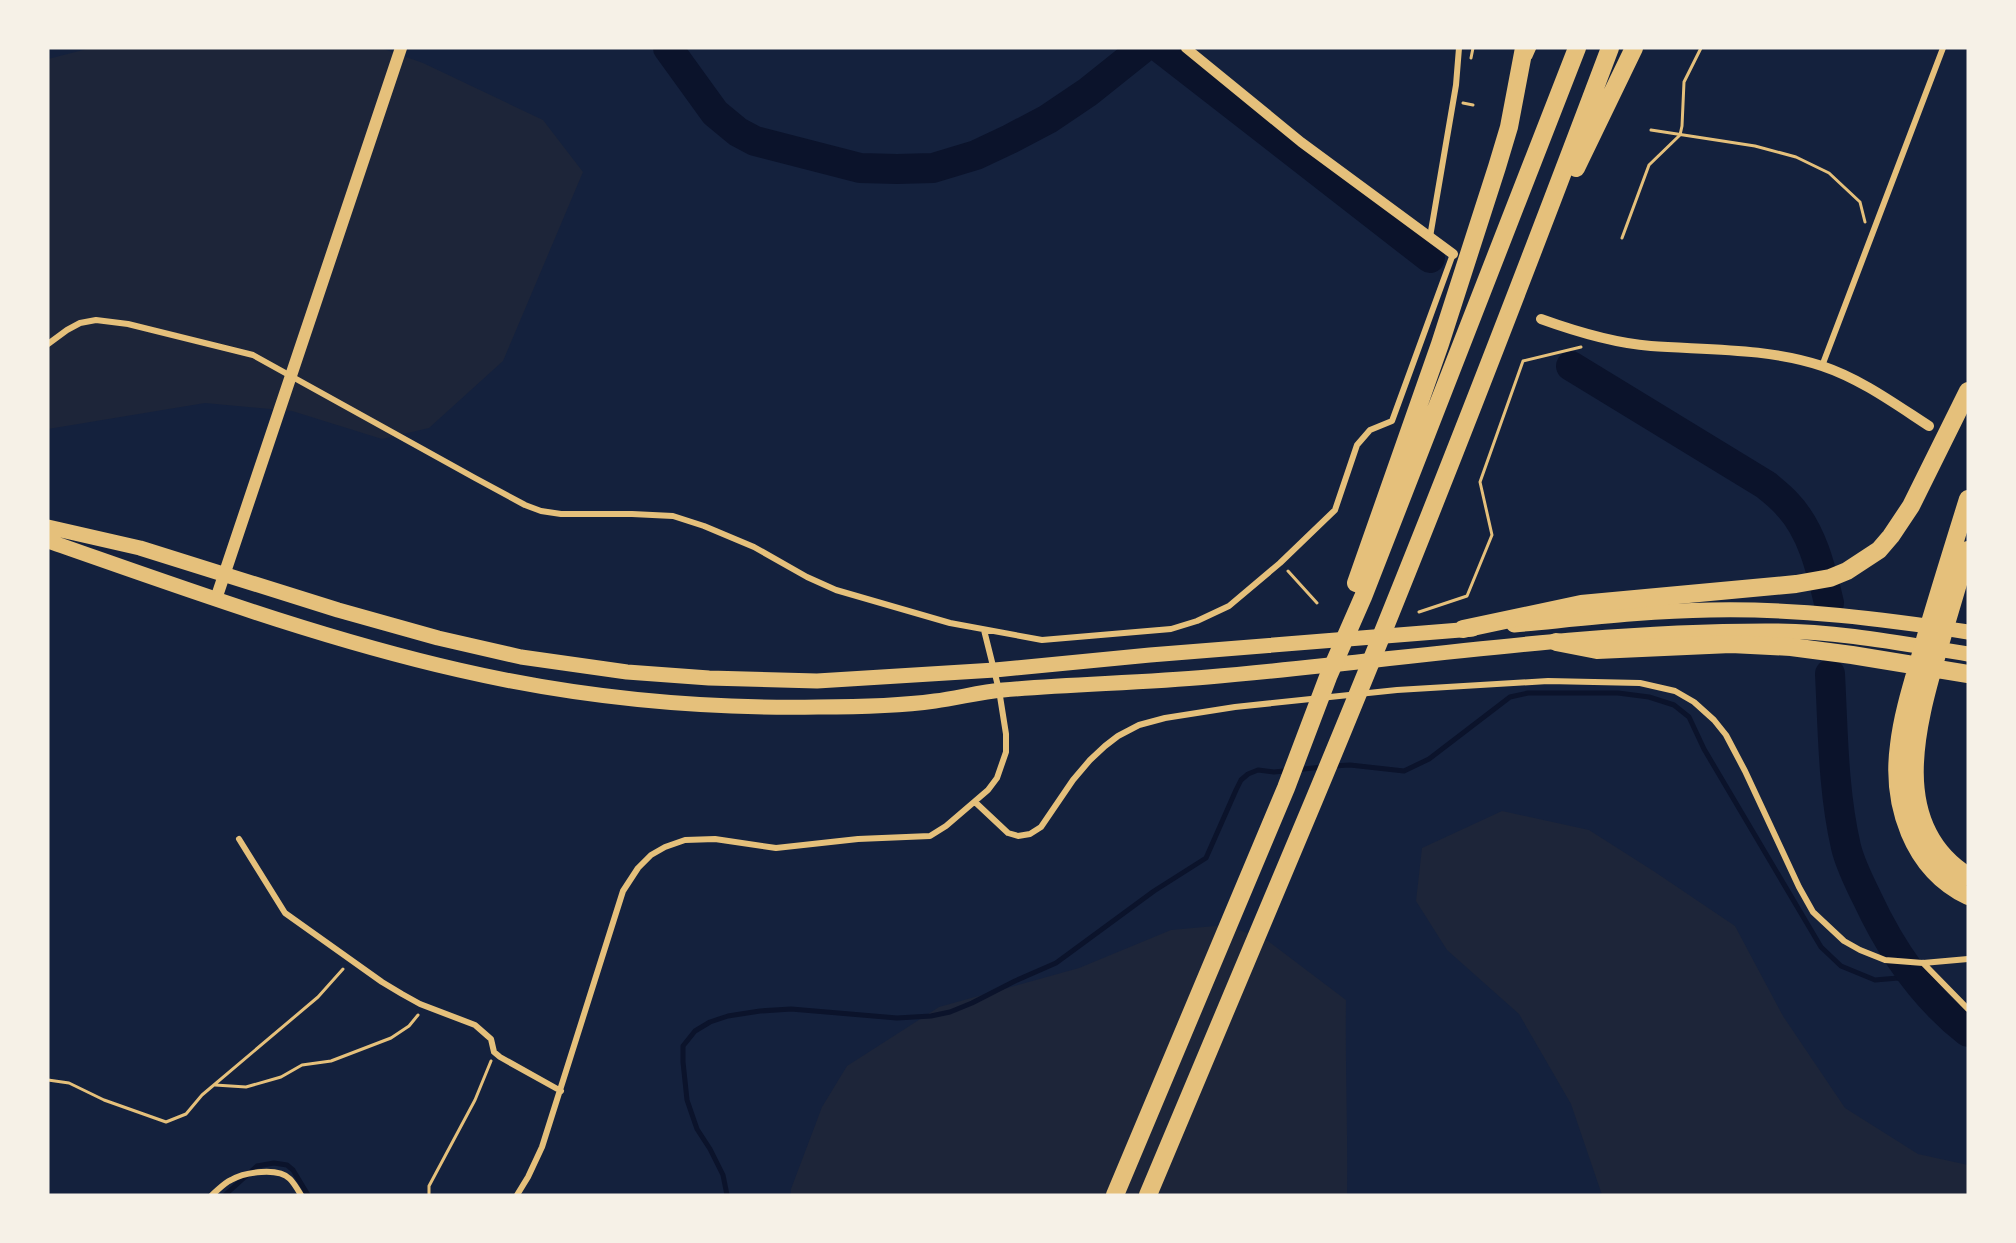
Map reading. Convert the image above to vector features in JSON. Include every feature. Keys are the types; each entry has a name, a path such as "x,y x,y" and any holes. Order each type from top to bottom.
{"highway":[{"path":"1358,596 1497,167 1519,85 1524,48"},
{"path":"1115,1195 1286,789 1358,596 1577,48"},
{"path":"1148,1195 1396,597 1527,266 1610,48"},
{"path":"1527,266 1634,48"},
{"path":"1463,629 1581,604 1796,584 1830,578 1847,571 1880,550 1900,524 1922,487 1968,391"},
{"path":"1968,499 1921,683 1899,744 1897,765 1901,811 1918,851 1932,870 1948,884 1968,896"},
{"path":"1940,615 1968,550"},
{"path":"1556,642 1597,650 1731,644 1791,646 1968,674"},
{"path":"1921,683 1914,765 1920,814 1929,837 1942,855 1968,876"}],"main road":[{"path":"216,599 401,48"},
{"path":"48,527 140,548 338,610 438,638 521,657 627,672 708,678 817,681 995,670 1631,614 1711,610 1840,614 1968,632"},
{"path":"48,541 331,636 459,670 567,691 701,705 818,707 930,702 999,690 1208,677 1405,656 1666,634 1776,631 1836,634 1968,654"}],"street":[{"path":"48,344 80,323 96,320 170,333 253,355 475,478 541,511 561,514 672,516 704,526 754,547 807,577 836,590 950,623 1042,640 1171,629 1197,621 1229,606 1335,510 1357,446 1370,430 1392,421 1453,254 1301,142 1186,48"},
{"path":"1430,237 1456,85 1459,48"},
{"path":"1822,366 1943,48"},
{"path":"1541,319 1594,337 1611,340 1649,346 1766,353 1822,366 1857,381 1929,426"},
{"path":"517,1195 542,1147 623,891 638,868 651,855 685,840 715,839 776,848 858,839 930,836 946,826 988,790 997,778 1006,752 1006,734 999,690 984,630"},
{"path":"975,802 1008,833 1018,836 1030,834 1041,827 1073,780 1105,746 1118,735 1139,725 1165,718 1235,707 1397,690 1548,681 1656,685 1675,691 1699,706 1726,735 1813,912 1844,941 1885,960 1923,963 1968,959"},
{"path":"239,839 285,913 382,982 420,1004 475,1025 490,1039 494,1052 561,1091"},
{"path":"1923,963 1968,1009"},
{"path":"212,1195 229,1181 243,1175 272,1171 290,1179 301,1195"}],"lane":[{"path":"1519,85 1534,48"}],"path":[{"path":"1622,238 1649,165 1680,135 1684,82 1701,48"},
{"path":"1651,130 1755,146 1796,157 1829,173 1860,202 1869,242"},
{"path":"1419,612 1467,596 1492,535 1480,482 1523,361 1611,340"},
{"path":"1280,562 1317,603"},
{"path":"48,1080 69,1083 104,1100 166,1122 186,1114 202,1095 318,997 350,960"},
{"path":"214,1085 246,1087 281,1077 302,1065 331,1061 391,1038 409,1026 418,1015 420,1004"},
{"path":"429,1195 429,1186 475,1100 494,1052"}],"shaded area":[{"path":"91,48 381,48 423,63 543,120 583,172 503,361 429,428 382,439 292,411 205,403 48,429 48,59"},
{"path":"1502,811 1589,830 1735,926 1783,1016 1845,1108 1918,1154 1968,1165 1968,1195 1602,1195 1571,1104 1519,1014 1447,950 1416,901 1422,848"},
{"path":"1226,925 1268,941 1346,1000 1347,1195 791,1195 791,1189 822,1107 847,1066 939,1007 1079,968 1171,930"}],"waterway":[{"path":"668,48 715,113 738,132 755,141 860,168 897,169 933,168 976,155 1010,139 1048,119 1088,92 1143,48"},
{"path":"1160,48 1430,258"},
{"path":"1571,366 1766,485 1780,496 1796,514 1809,538 1819,564 1829,603"},
{"path":"1830,674 1838,804 1852,866 1876,917 1897,954 1936,1003 1968,1032"},
{"path":"1332,766 1350,765 1404,771 1429,759 1510,697 1528,693 1618,693 1649,697 1674,705 1689,717 1704,749 1821,947 1841,966 1875,980 1898,978 1921,987"},
{"path":"727,1195 723,1175 697,1129 687,1100 683,1046 695,1031 710,1022 728,1016 760,1011 791,1009 897,1018 931,1016 950,1012 972,1003 1056,963 1154,891 1206,858 1236,790 1241,780 1248,774 1258,770 1274,772 1323,767"},
{"path":"225,1195 257,1166 274,1163 287,1165 293,1170 308,1195"}]}
